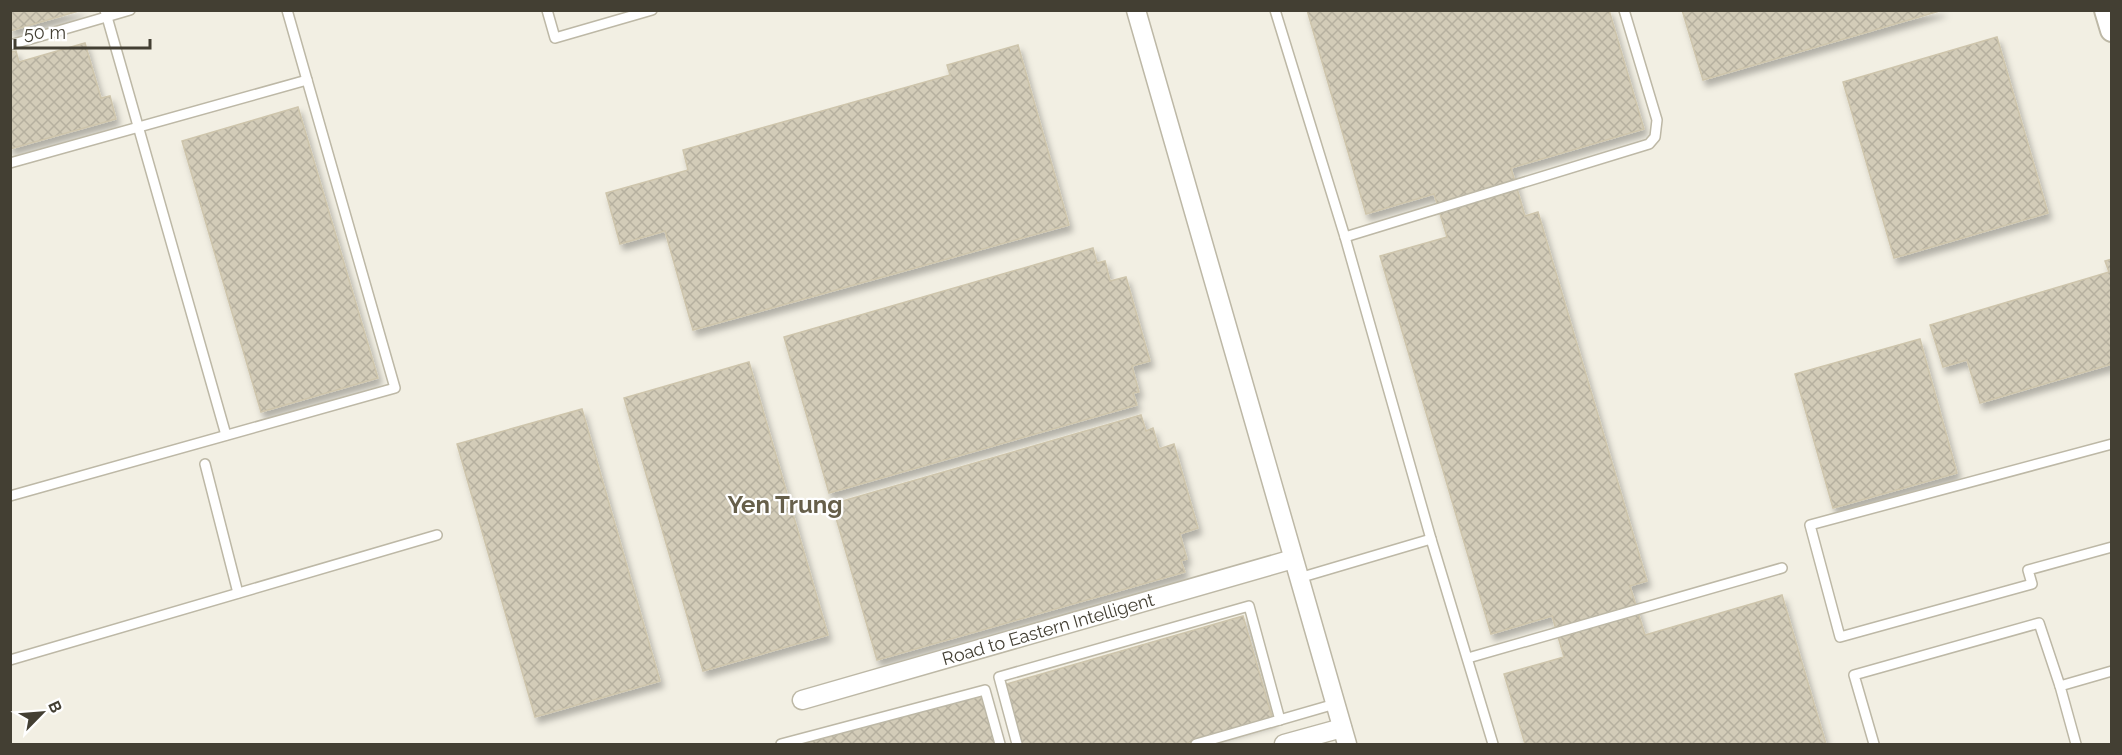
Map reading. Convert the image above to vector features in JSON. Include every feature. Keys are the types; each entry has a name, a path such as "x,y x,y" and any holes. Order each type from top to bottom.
{"street":[{"path":"1136,10 1345,736 1284,744"},
{"path":"2106,10 2112,30"},
{"name":"Road to Eastern Intelligent","path":"802,700 1293,559"}],"lane":[{"path":"10,45 106,14 130,10"},
{"path":"10,496 395,388 287,10"},
{"path":"547,10 555,38 652,10"},
{"path":"1275,10 1345,237 1431,539 1493,744"},
{"path":"1345,237 1649,144 1655,137 1657,120 1624,10"},
{"path":"106,14 226,435"},
{"path":"10,163 307,80"},
{"path":"2112,444 1810,525 1840,637 2032,584 2028,570 2112,547"},
{"path":"205,464 238,593"},
{"path":"10,660 437,535"},
{"path":"1299,578 1431,539"},
{"path":"1468,658 1782,568"},
{"path":"1017,744 999,677 1249,606 1280,720"},
{"path":"1874,744 1854,675 2039,623 2076,744"},
{"path":"2060,686 2112,671"},
{"path":"781,744 985,690 1000,744"},
{"path":"1196,744 1335,704"}],"building":[{"path":"10,10 82,10 10,31"},
{"path":"1307,10 1609,10 1644,129 1511,168 1525,216 1538,212 1647,581 1630,586 1645,635 1782,595 1826,744 1525,744 1504,674 1564,657 1552,616 1491,634 1380,256 1447,237 1434,194 1366,214"},
{"path":"1682,10 1943,10 1703,80"},
{"path":"1997,37 2048,213 1894,258 1843,82"},
{"path":"85,43 101,98 110,96 116,119 10,149 10,52 16,51 19,62"},
{"path":"1018,45 1069,225 693,330 665,231 620,244 606,193 688,170 683,150 950,75 947,65"},
{"path":"298,107 378,378 261,412 182,141"},
{"path":"1093,248 1097,263 1105,261 1110,281 1126,277 1150,361 1132,366 1139,392 1133,393 1137,405 829,493 784,337"},
{"path":"2112,259 2112,364 1980,403 1967,360 1943,367 1930,325 2109,272 2105,261"},
{"path":"1920,339 1957,473 1833,508 1795,374"},
{"path":"749,362 828,635 703,671 624,398"},
{"path":"582,409 660,681 535,717 457,444"},
{"path":"1141,415 1146,431 1153,428 1159,449 1174,444 1198,528 1180,534 1187,559 1181,561 1185,572 877,660 832,504"},
{"path":"1243,616 1273,720 1185,744 1020,744 1003,685"},
{"path":"984,691 999,744 798,744"}],"district":[{"name":"Yen Trung","path":"785,504"}]}
